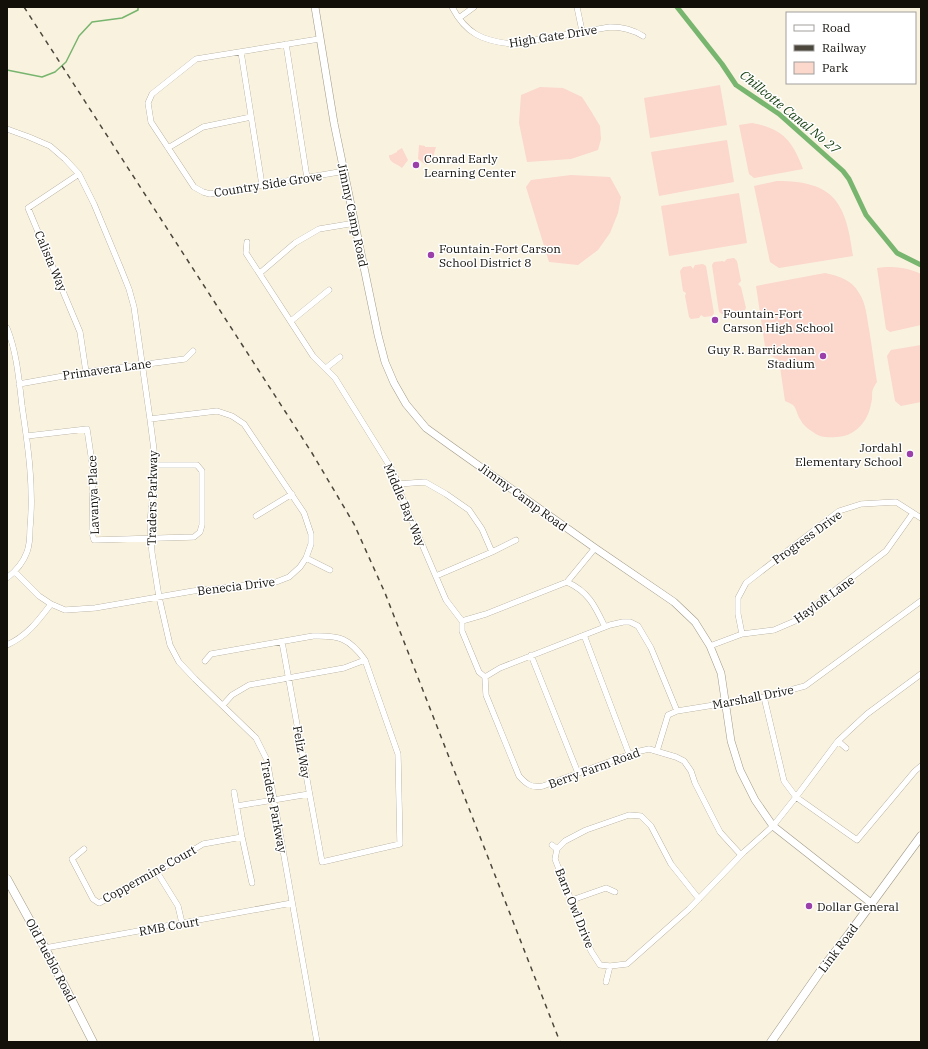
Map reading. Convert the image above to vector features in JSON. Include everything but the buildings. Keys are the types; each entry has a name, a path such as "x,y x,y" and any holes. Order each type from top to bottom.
{"main road":[{"name":"Link Road","path":"771,1042 822,969 921,836"},
{"name":"Old Pueblo Road","path":"7,879 45,948 93,1042"}],"street":[{"name":"Jimmy Camp Road","path":"315,7 334,123 385,362 394,383 406,404 426,428 674,602 695,622 710,646 721,673 731,741 740,770 755,800 773,826 871,903"},
{"name":"High Gate Drive","path":"452,7 470,31 498,43 512,44 610,27 623,27 635,31 642,36"},
{"path":"459,18 474,7"},
{"path":"577,7 582,32"},
{"name":"Country Side Grove","path":"320,39 196,59 152,94 148,103 150,122 194,187 210,194 345,171"},
{"path":"286,44 307,178"},
{"path":"241,52 262,185"},
{"path":"168,148 202,127 252,117"},
{"name":"Traders Parkway","path":"7,129 50,146 79,174 94,204 129,289 134,307 154,450 154,479 150,523 151,539 159,596 170,645 179,662 256,738 267,760 292,903"},
{"name":"Calista Way","path":"79,174 28,208 80,332 86,372"},
{"path":"260,273 295,243 319,229 355,223"},
{"name":"Middle Bay Way","path":"247,242 246,253 314,356 335,378 394,473 403,500 446,600 462,621"},
{"path":"291,321 329,290"},
{"path":"7,328 15,357 27,436 32,508 30,540 27,552 15,572 7,578"},
{"name":"Primavera Lane","path":"19,384 86,372 184,359 193,351"},
{"path":"326,368 340,357"},
{"name":"Benecia Drive","path":"15,572 39,596 51,604 65,610 95,608 193,591 276,582 289,577 300,567 306,558 311,544 311,534 304,513 244,424 232,416 216,411 150,419"},
{"name":"Lavanya Place","path":"27,436 87,429 93,469 92,533 94,540 151,539"},
{"path":"151,539 194,537 200,532 202,525 202,472 197,465 154,465"},
{"path":"398,484 425,482 469,510 482,529 492,552"},
{"path":"256,516 292,494"},
{"name":"Progress Drive","path":"742,634 738,614 738,598 746,583 839,511 860,504 896,502 921,518"},
{"name":"Hayloft Lane","path":"710,646 742,634 774,630 795,621 886,551 913,512"},
{"path":"436,576 516,540"},
{"path":"595,548 567,582 486,614 462,621 462,631 479,672 485,677 500,668 605,627 623,622 630,622 638,626 651,648 677,711 668,715 657,752"},
{"path":"306,558 330,570"},
{"path":"567,582 577,586 593,602 605,627"},
{"name":"Marshall Drive","path":"677,711 764,697 804,686 921,601"},
{"path":"7,645 25,634 38,622 51,604"},
{"path":"584,635 629,754"},
{"path":"205,661 211,654 313,636 330,636 345,639 357,649 365,660 344,668 249,684 232,695 223,705"},
{"name":"Feliz Way","path":"282,642 322,862 400,844 398,754 365,660"},
{"path":"532,655 578,773"},
{"path":"606,982 610,966 627,964 699,899 741,855 773,826 838,741 867,714 921,674"},
{"name":"Berry Farm Road","path":"485,677 486,695 519,776 526,784 535,788 543,786 629,754 650,749 676,757 684,762 690,771 694,783 720,832 741,855"},
{"path":"764,697 784,781 796,797 857,840 915,771 921,766"},
{"path":"838,741 846,748"},
{"path":"234,792 252,883"},
{"path":"237,806 309,794"},
{"path":"552,846 557,849 565,841 586,830 629,815 641,816 651,826 671,864 699,899"},
{"name":"Coppermine Court","path":"84,850 72,859 93,899 99,903 157,872 203,844 242,837"},
{"name":"Barn Owl Drive","path":"557,849 556,859 591,951 600,964 610,966"},
{"path":"157,872 178,906 182,923"},
{"path":"572,900 606,888 615,892"},
{"path":"292,903 316,1042"},
{"name":"RMB Court","path":"45,948 292,903"}],"green space":[{"path":"720,85 727,125 650,138 644,98"},
{"path":"540,87 563,88 582,97 600,126 601,139 598,150 571,159 527,162 519,123 521,95"},
{"path":"752,123 771,128 785,137 795,151 803,169 754,178 749,174 739,125"},
{"path":"727,140 734,182 659,196 651,152"},
{"path":"419,145 425,147 436,147 433,157 426,165 418,159"},
{"path":"402,148 408,160 402,168 390,160 389,155"},
{"path":"571,175 610,177 621,197 618,213 610,233 598,250 578,265 549,262 526,187 531,180"},
{"path":"777,181 812,185 824,190 834,198 841,209 846,222 853,256 779,268 770,262 754,186"},
{"path":"739,193 747,243 669,256 661,206"},
{"path":"734,258 737,261 741,281 738,284 741,287 746,308 744,311 734,312 732,309 730,313 722,314 719,312 712,265 714,262 724,262 727,259"},
{"path":"703,264 706,266 714,313 712,316 704,317 701,315 699,318 691,319 689,317 685,296 686,293 683,291 680,271 683,267 691,266 693,269 695,265"},
{"path":"877,268 904,268 921,274 921,325 890,332 886,329"},
{"name":"Guy R. Barrickman Stadium","path":"825,273 840,277 849,282 853,285 861,297 867,315 877,382 872,391 872,400 867,417 859,427 849,434 833,437 815,434 804,425 793,405 785,401 779,360 766,353 756,286"},
{"path":"921,345 921,402 901,406 895,401 887,356 891,350"}],"waterway":[{"path":"7,70 42,77 55,72 66,62 79,36 92,22 122,18 138,10 138,7"},
{"name":"Chillcotte Canal No 27","path":"677,7 722,64 736,85 779,114 843,171 849,179 866,215 897,253 921,265"}],"railway":[{"path":"24,7 312,453 354,524 385,593 560,1042"}],"place":[{"name":"Conrad Early Learning Center","path":"416,165"},
{"name":"Fountain-Fort Carson School District 8","path":"431,255"},
{"name":"Fountain-Fort Carson High School","path":"715,320"},
{"name":"Guy R. Barrickman Stadium","path":"823,356"},
{"name":"Jordahl Elementary School","path":"910,454"},
{"name":"Dollar General","path":"809,906"}]}
